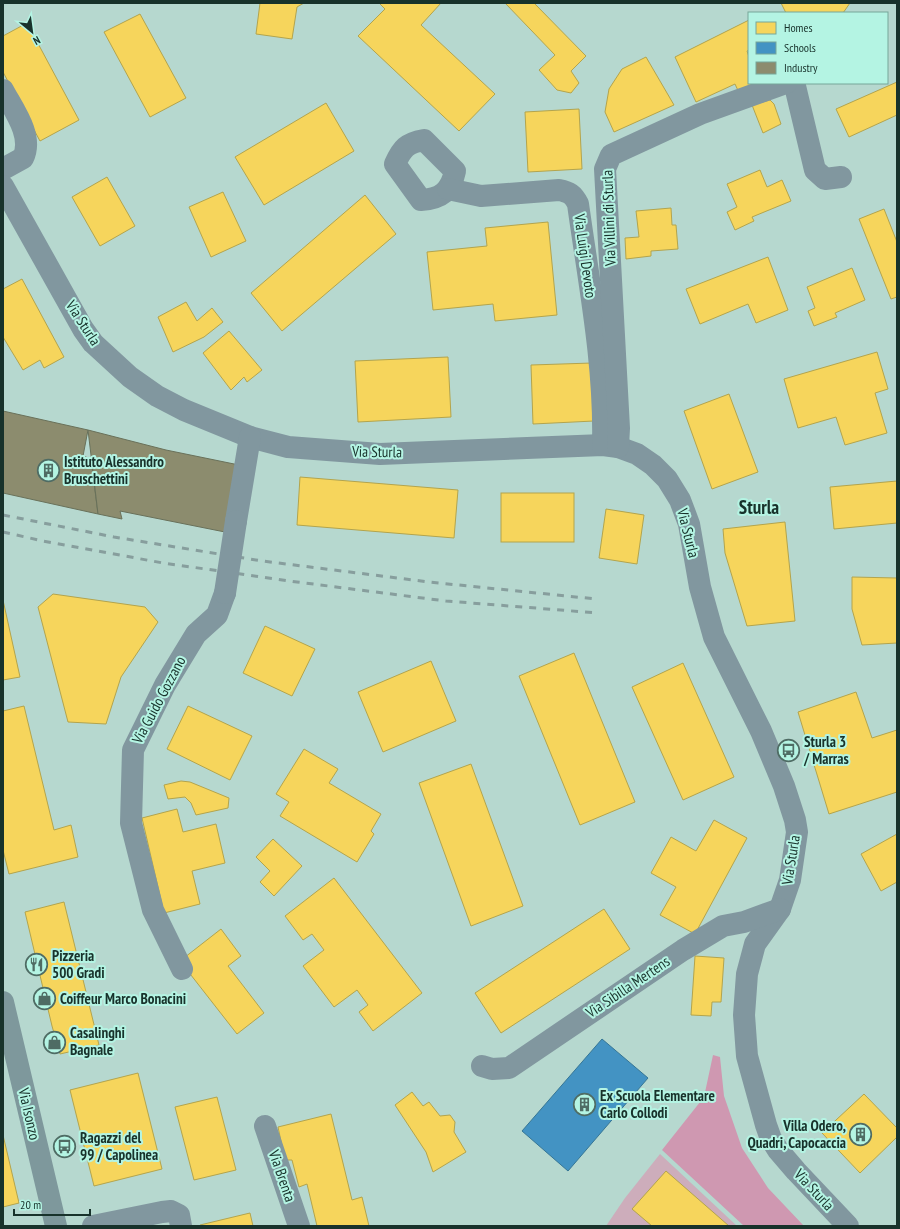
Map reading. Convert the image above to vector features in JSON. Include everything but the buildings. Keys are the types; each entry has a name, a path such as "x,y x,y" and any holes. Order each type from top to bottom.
{"main road":[{"name":"Via Isonzo","path":"3,1002 54,1226"}],"street":[{"name":"Via Villini di Sturla","path":"610,446 619,428 604,169 611,155 700,114 783,84"},
{"path":"793,84 815,170 825,179 841,177"},
{"path":"3,90 23,129 26,146 23,158 3,169"},
{"name":"Via Sturla","path":"3,186 83,329 93,342 130,377 157,396 184,410 250,437 288,447 380,454 610,446 637,454 654,465 667,479 680,500 689,524 700,587 714,637 761,731 784,786 797,832 790,880 780,909 755,944 747,974 744,1015 747,1056 771,1139 778,1150 796,1171 848,1226"},
{"name":"Via Luigi Devoto","path":"448,189 481,196 559,190 568,192 574,196 578,204 597,337 603,410 610,446"},
{"name":"Via Guido Gozzano","path":"182,969 153,910 131,823 133,750 165,685 196,634 217,615 225,594 250,437"},
{"name":"Via Sibilla Mertens","path":"482,1066 492,1069 509,1068 683,950 723,926 744,922 780,909"},
{"name":"Via Brenta","path":"266,1126 299,1226"},
{"path":"93,1226 171,1211 178,1215 181,1226"}],"shaded area":[{"path":"713,1055 720,1057 724,1096 742,1148 768,1188 804,1226 744,1226 662,1150 704,1097"},
{"path":"660,1154 737,1226 606,1226 625,1198"}],"railway":[{"path":"3,515 114,537 262,561 429,582 596,599"},
{"path":"3,532 43,541 163,563 297,582 446,601 598,613"}],"place":[{"name":"Istituto Alessandro Bruschettini","path":"48,471"},
{"name":"Sturla 3 / Marras","path":"788,751"},
{"name":"Pizzeria 500 Gradi","path":"37,965"},
{"name":"Coiffeur Marco Bonacini","path":"45,999"},
{"name":"Casalinghi Bagnale","path":"55,1042"},
{"name":"Ex Scuola Elementare Carlo Collodi","path":"585,1105"},
{"name":"Villa Odero, Quadri, Capocaccia","path":"861,1135"},
{"name":"Ragazzi del 99 / Capolinea","path":"65,1147"}],"district":[{"name":"Sturla","path":"759,507"}]}
